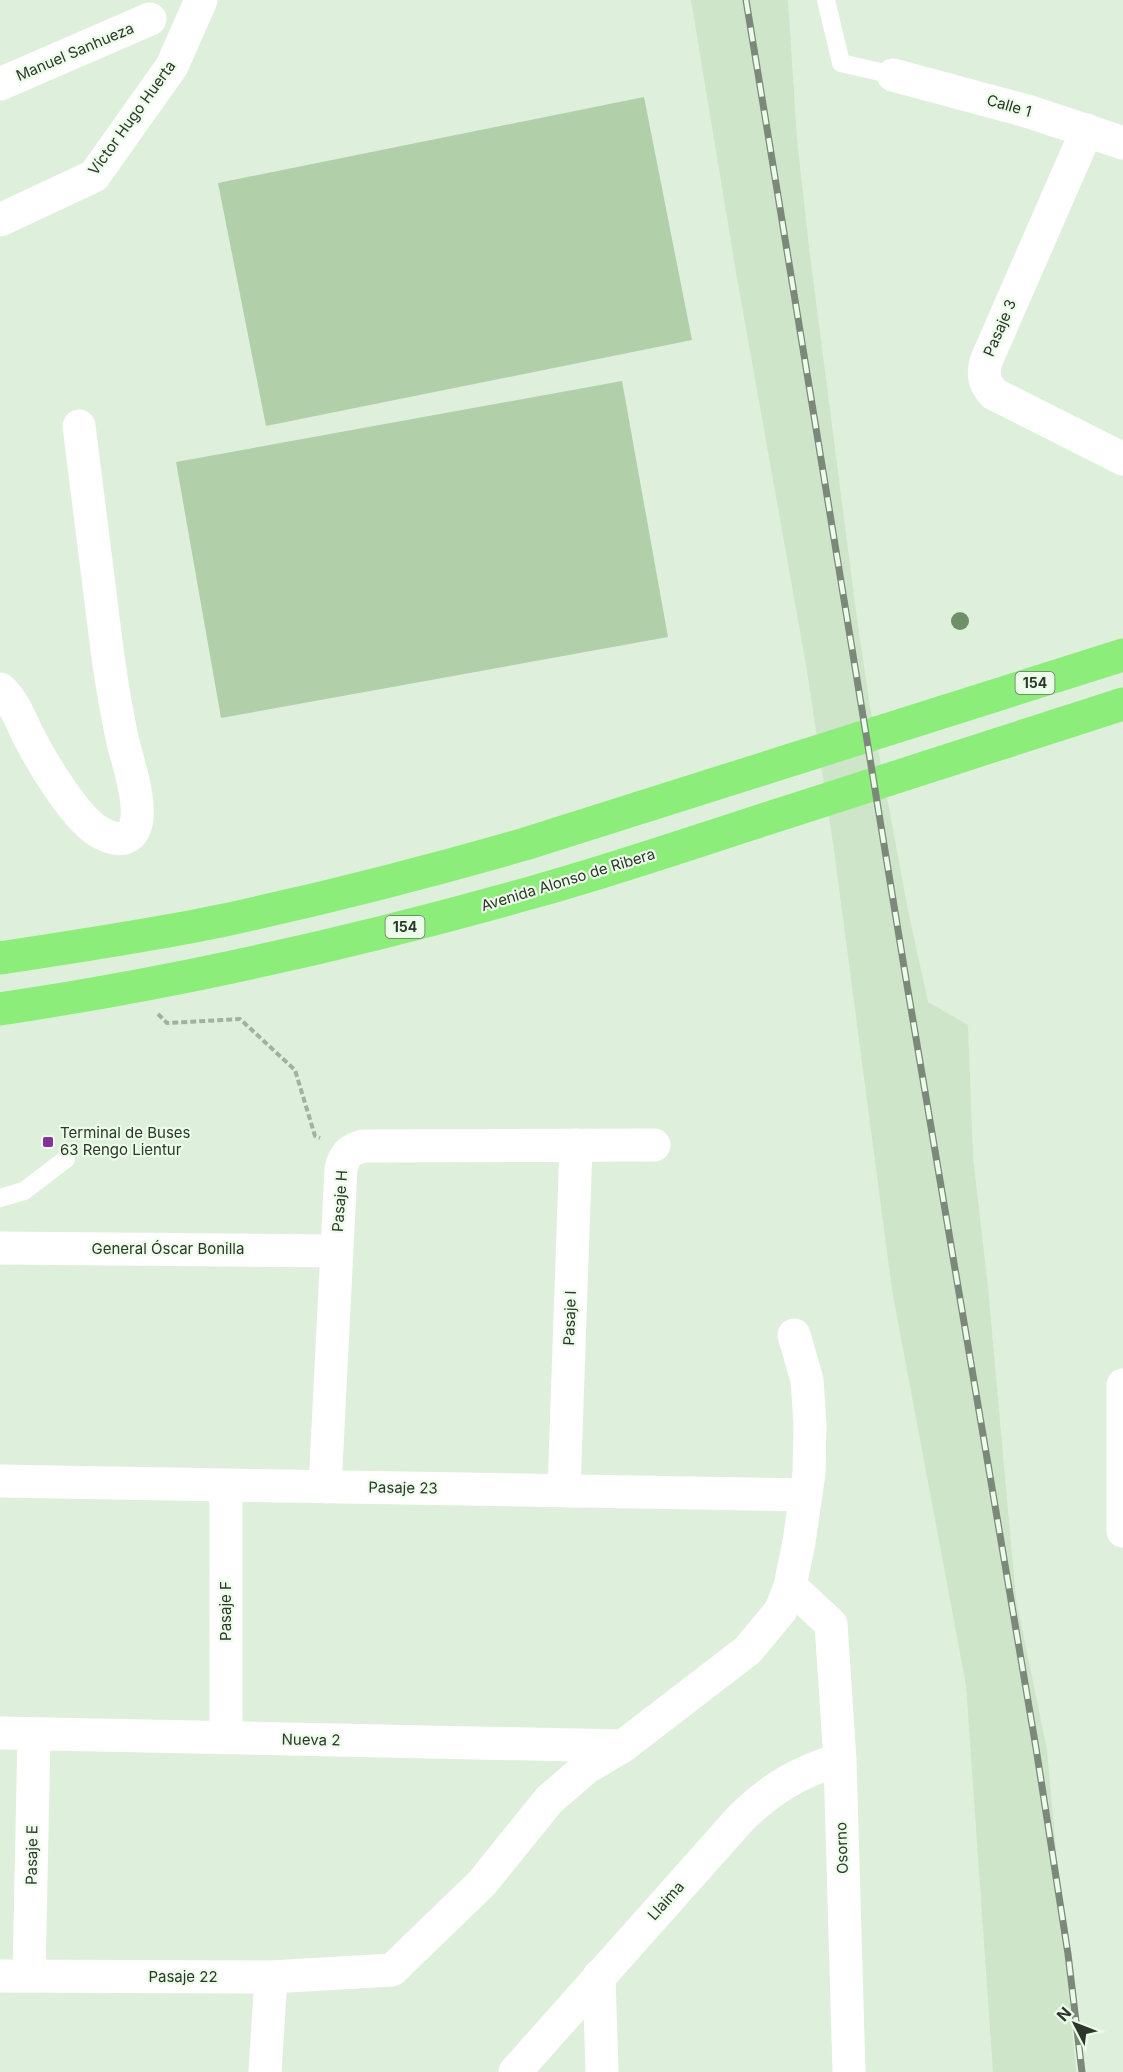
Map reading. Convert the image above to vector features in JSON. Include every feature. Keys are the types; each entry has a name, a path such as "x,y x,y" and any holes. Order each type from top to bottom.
{"highway":[{"name":"154","path":"0,958 100,943 335,895 525,844 1123,655"},
{"name":"Avenida Alonso de Ribera","path":"0,1009 222,968 407,926 552,887 1123,704"}],"street":[{"name":"Víctor Hugo Huerta","path":"0,220 93,176 172,66 201,0"},
{"path":"145,10 172,66"},
{"name":"Manuel Sanhueza","path":"0,84 145,10"},
{"name":"Calle 1","path":"893,75 1027,111 1123,143"},
{"name":"Pasaje 3","path":"1087,130 987,359 984,375 994,394 1123,459"},
{"path":"0,689 10,700 30,740 75,810 99,832 114,838 129,837 135,827 137,813 134,789 112,695 79,426"},
{"name":"Pasaje I","path":"564,1491 576,1145"},
{"name":"Pasaje H","path":"325,1487 341,1169 347,1153 364,1146 654,1145"},
{"name":"General Óscar Bonilla","path":"0,1248 337,1251"},
{"name":"Pasaje 22","path":"15,1976 271,1977 392,1970 482,1883 549,1800 586,1768 622,1746 748,1650 781,1610 790,1586 809,1473 810,1424 807,1380 795,1335"},
{"path":"1123,1385 1123,1531"},
{"name":"Pasaje 23","path":"0,1481 806,1495"},
{"name":"Pasaje F","path":"226,1485 226,1738"},
{"name":"Osorno","path":"790,1586 831,1624 840,1760 849,2072"},
{"name":"Nueva 2","path":"0,1733 622,1746"},
{"name":"Pasaje E","path":"15,1976 34,1734"},
{"name":"Llaima","path":"515,2072 599,1976 760,1800 783,1783 802,1773 840,1760"},
{"path":"599,1976 602,2072"},
{"path":"265,2072 271,1977"}],"lane":[{"path":"826,0 841,63 893,75"},
{"path":"0,1198 24,1191 66,1160"}],"path":[{"path":"154,1011 167,1023 240,1019 295,1070 315,1136 347,1153"}],"shaded area":[{"path":"691,0 788,0 797,139 810,255 870,706 908,910 928,1002 968,1025 973,1157 988,1287 1016,1599 1047,1750 1076,2072 993,2072 966,1685 892,1290 834,850 806,665 737,278"},
{"path":"644,97 692,340 266,426 218,183"},
{"path":"622,381 668,637 221,718 176,462"}],"railway":[{"path":"746,0 906,979 1036,1748 1068,1954 1082,2072"}],"place":[{"name":"Terminal de Buses 63 Rengo Lientur","path":"48,1142"}]}
